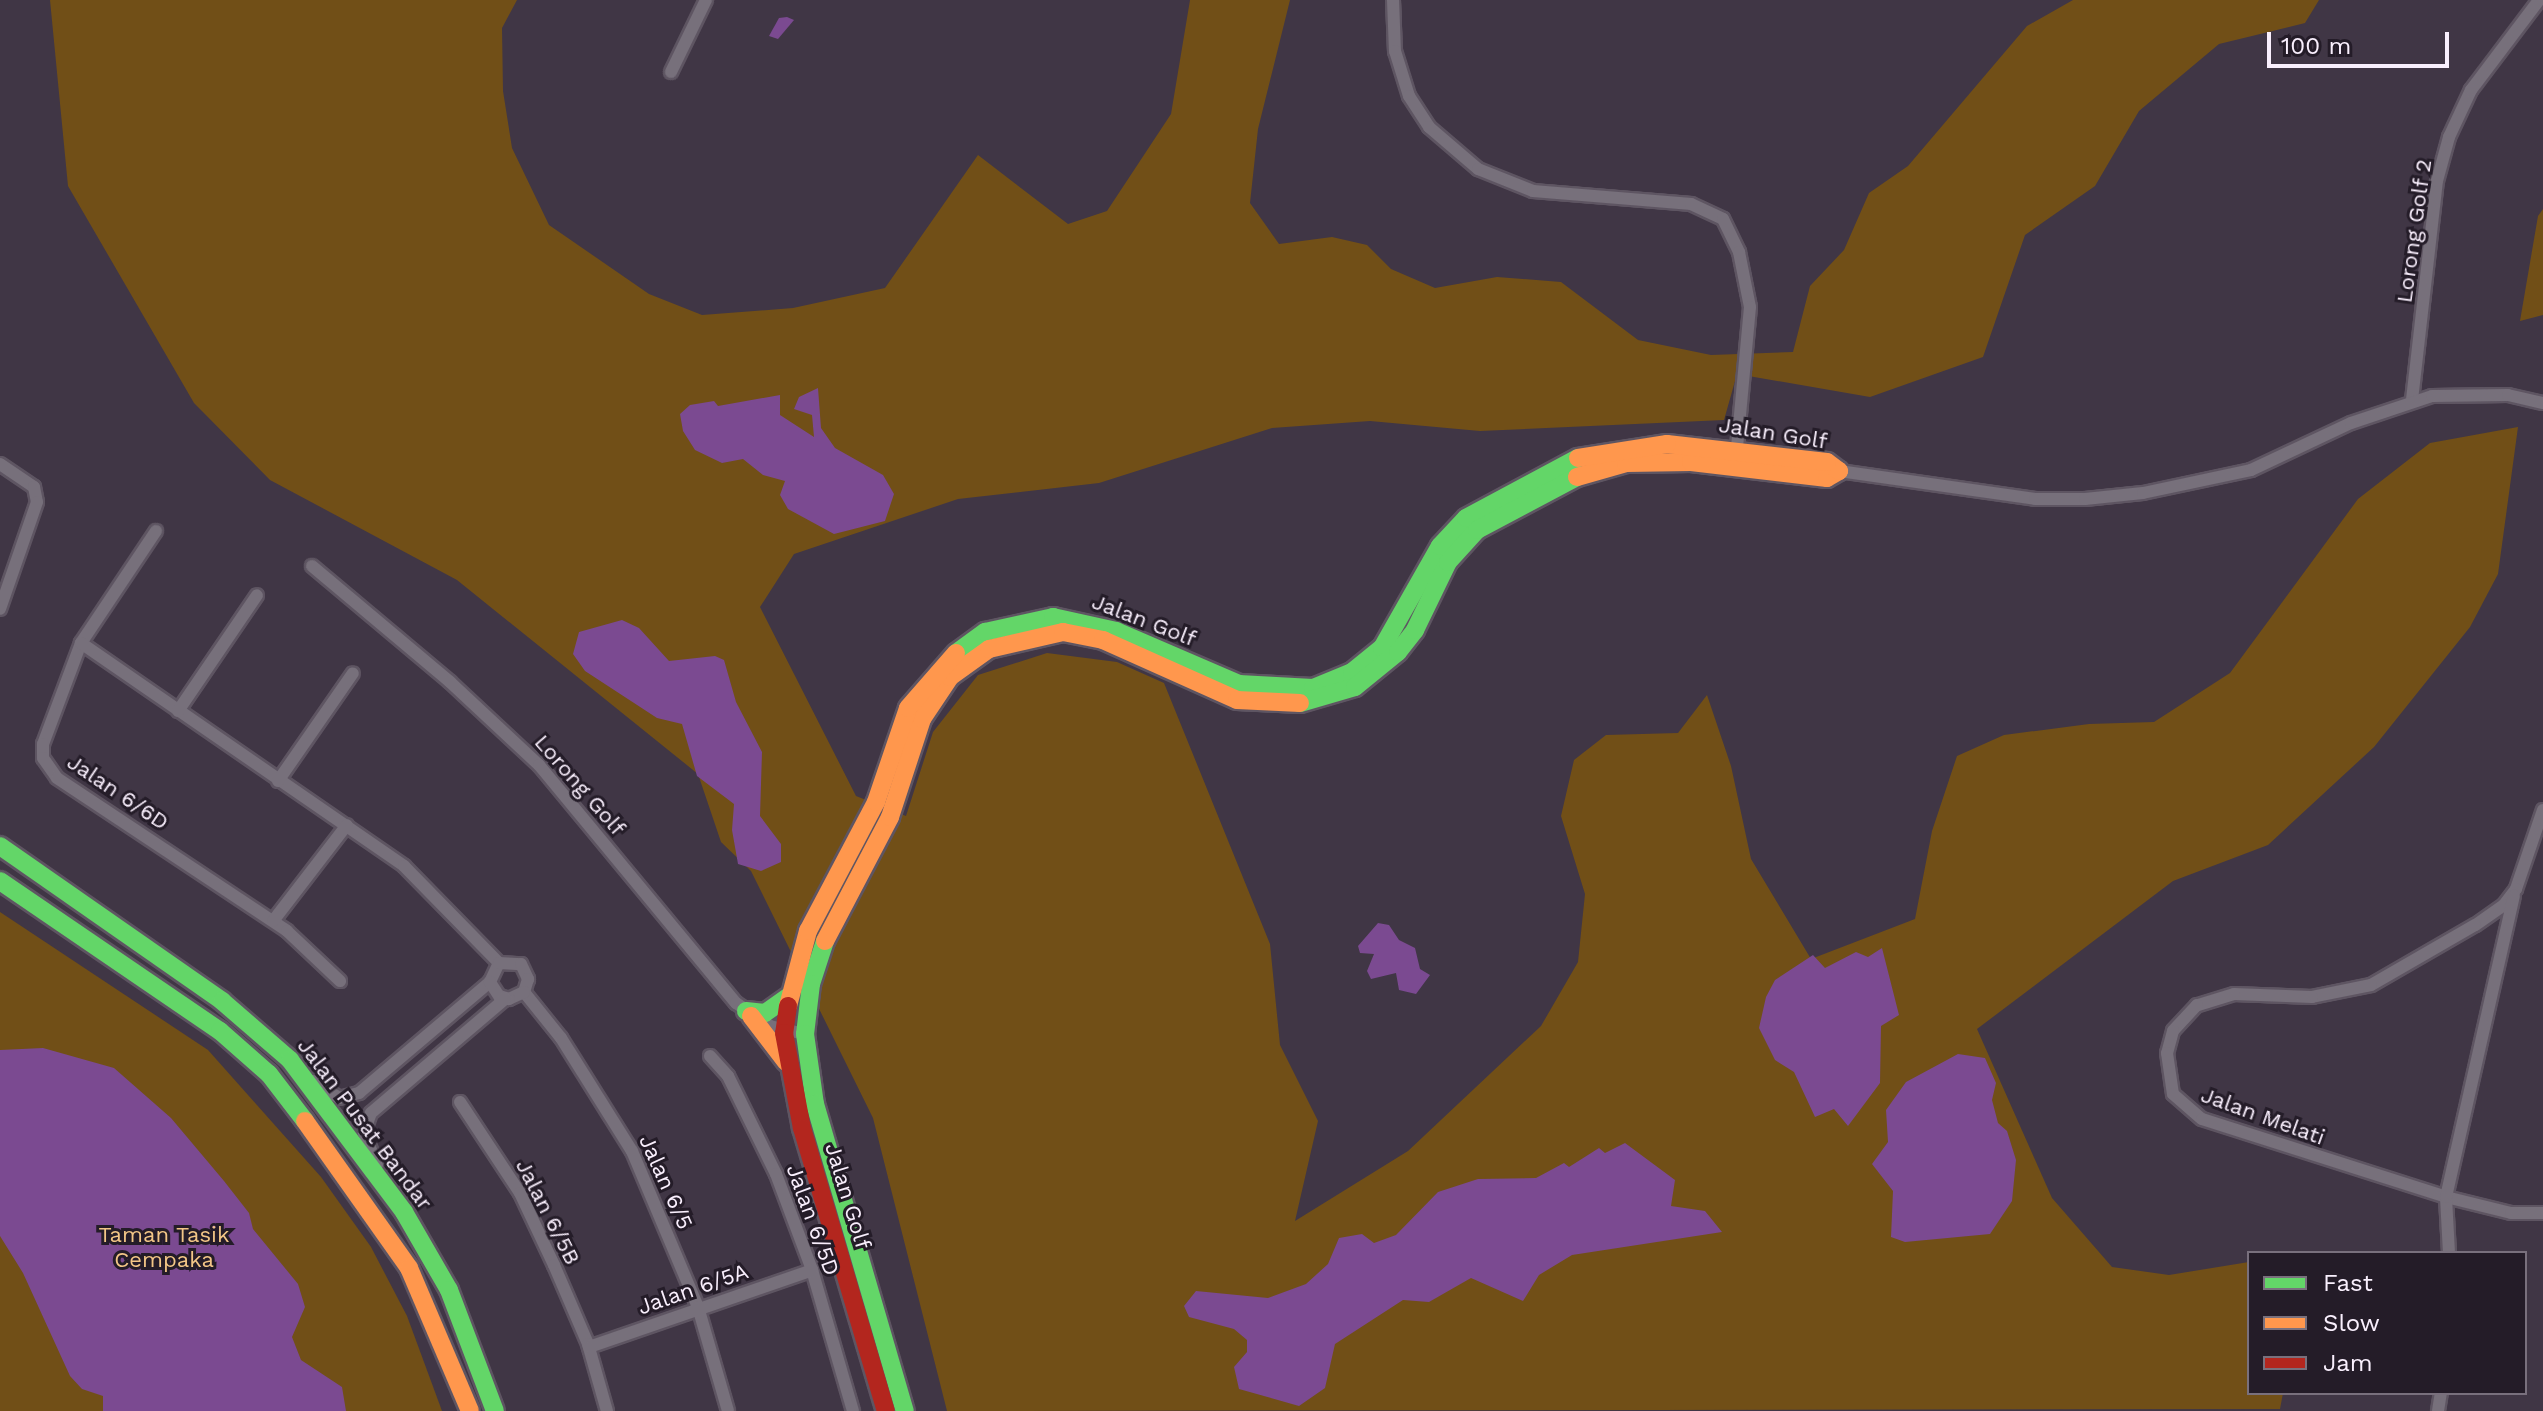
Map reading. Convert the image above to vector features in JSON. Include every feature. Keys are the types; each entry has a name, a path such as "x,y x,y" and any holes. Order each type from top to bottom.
{"street":[{"path":"671,72 706,0"},
{"path":"1393,0 1395,51 1409,96 1429,127 1478,169 1533,191 1691,204 1723,219 1739,252 1750,307 1736,457"},
{"name":"Lorong Golf 2","path":"2412,400 2437,181 2449,137 2471,90 2539,0"},
{"name":"Jalan Golf","path":"886,1411 787,1064 784,1033 788,997 808,931 876,802 908,708 934,673 966,644 1019,621 1053,617 1116,631 1239,684 1285,690 1326,684 1365,663 1391,637 1431,560 1466,518 1565,463 1626,455 1736,457 1827,462 1839,471 2035,499 2143,493 2251,470 2412,400 2471,393 2543,403"},
{"name":"Jalan Golf","path":"905,1411 815,1104 805,1034 817,962 890,817 922,719 942,687 969,661 1022,638 1074,633 1103,640 1237,700 1294,705 1330,698 1367,679 1398,652 1415,630 1448,562 1477,530 1626,455"},
{"path":"0,464 34,487 35,515 0,609"},
{"name":"Jalan 6/6D","path":"156,531 81,643 43,744 49,769 273,921 340,981"},
{"name":"Lorong Golf","path":"312,566 450,682 539,765 749,1014 784,1033 805,1034"},
{"path":"178,711 257,595"},
{"path":"81,643 404,866 499,963"},
{"path":"278,781 353,673"},
{"name":"Jalan Melati","path":"2543,810 2516,889 2504,905 2475,925 2371,985 2312,997 2234,994 2197,1005 2173,1031 2167,1053 2173,1094 2202,1119 2446,1197 2511,1213 2543,1213"},
{"path":"273,921 347,825"},
{"name":"Jalan Pusat Bandar","path":"0,846 222,1001 290,1060 404,1212 449,1290 495,1411"},
{"name":"Jalan Pusat Bandar","path":"0,881 220,1031 269,1074 384,1226 439,1329 470,1411"},
{"path":"2449,1251 2446,1197 2516,889"},
{"path":"404,1212 366,1143 365,1123 371,1113 506,998 524,992 528,979 525,968 515,961 499,963"},
{"path":"290,1060 328,1094 349,1098 490,982 499,963"},
{"path":"490,982 506,998"},
{"name":"Jalan 6/5","path":"524,992 561,1038 632,1151 698,1307 728,1411"},
{"path":"749,1014 765,1013 788,997"},
{"path":"749,1014 787,1064"},
{"name":"Jalan 6/5D","path":"710,1056 728,1076 754,1123 812,1270 853,1411"},
{"name":"Jalan 6/5B","path":"460,1102 520,1193 589,1347 607,1411"},
{"name":"Jalan 6/5A","path":"589,1347 812,1270"}],"green space":[{"path":"50,0 517,0 502,28 503,91 512,148 549,225 649,294 702,315 793,308 885,288 978,155 1068,224 1107,211 1171,114 1190,0 1290,0 1258,129 1250,203 1279,244 1332,237 1367,245 1391,269 1435,288 1497,277 1561,282 1638,340 1711,355 1793,352 1810,286 1844,250 1869,193 1908,166 2027,26 2073,0 2319,0 2305,23 2219,44 2139,111 2095,186 2025,235 1983,357 1870,397 1737,374 1724,420 1480,431 1370,421 1272,428 1099,483 958,499 794,554 760,607 856,796 906,816 933,732 978,675 1047,653 1117,662 1164,683 1270,944 1280,1045 1318,1121 1295,1221 1408,1151 1541,1026 1578,962 1585,894 1561,816 1574,760 1606,735 1678,733 1707,695 1731,766 1751,859 1811,959 1915,919 1932,831 1957,756 2004,735 2089,724 2154,722 2230,673 2358,499 2430,443 2518,427 2498,574 2470,627 2374,747 2268,845 2173,881 1977,1029 2052,1198 2112,1267 2169,1275 2247,1262 2247,1395 2283,1395 2280,1409 947,1411 873,1118 751,871 721,842 698,774 457,580 270,480 194,403 68,186"},
{"path":"2543,209 2543,315 2520,321 2538,216"},
{"name":"Taman Tasik Cempaka","path":"0,912 208,1050 321,1177 371,1247 407,1316 442,1411 0,1411"}],"shaded area":[{"path":"779,18 794,20 778,39 769,36"},
{"path":"818,388 821,428 835,448 883,475 894,494 885,521 834,534 788,509 780,495 785,481 763,475 743,459 722,463 695,450 683,431 680,414 690,405 714,401 718,406 780,395 780,415 814,437 812,415 794,409 799,397"},
{"path":"622,620 639,628 669,661 715,656 724,660 736,702 762,752 760,816 781,844 781,862 761,871 738,864 732,830 734,804 697,776 682,724 657,718 585,671 573,654 579,632"},
{"path":"1378,923 1389,925 1399,940 1415,948 1420,969 1430,975 1416,994 1399,990 1396,973 1371,979 1367,971 1374,954 1360,953 1358,946"},
{"path":"1882,948 1899,1015 1881,1026 1880,1083 1848,1126 1834,1109 1815,1117 1794,1072 1775,1060 1759,1028 1766,997 1775,980 1813,955 1825,968 1856,952 1868,957"},
{"path":"43,1048 114,1068 171,1118 224,1181 249,1213 253,1229 298,1284 305,1307 292,1337 301,1360 342,1387 346,1411 103,1411 103,1396 82,1389 70,1376 23,1273 0,1236 0,1050"},
{"path":"1958,1054 1985,1058 1996,1083 1992,1100 1998,1123 2007,1131 2016,1160 2012,1201 1990,1234 1905,1242 1891,1237 1893,1191 1872,1164 1888,1142 1886,1110 1906,1082"},
{"path":"1625,1143 1675,1180 1671,1206 1705,1211 1722,1232 1572,1255 1539,1275 1523,1301 1471,1278 1429,1302 1403,1300 1335,1344 1325,1388 1299,1406 1239,1389 1234,1367 1247,1352 1247,1340 1234,1329 1189,1317 1184,1306 1196,1291 1268,1298 1306,1284 1328,1264 1339,1238 1362,1234 1374,1243 1396,1235 1438,1192 1478,1179 1536,1178 1564,1163 1569,1167 1599,1148 1605,1153"}],"traffic: fast":[{"path":"956,653 985,632 1053,617 1116,631 1239,684 1313,688 1352,672 1382,648 1440,546 1466,518 1578,458"},
{"path":"1300,703 1355,687 1398,652 1415,630 1448,562 1477,530 1577,477"},
{"path":"0,846 222,1001 290,1060 404,1212 449,1290 495,1411"},
{"path":"0,881 220,1031 269,1074 305,1121"},
{"path":"825,941 811,984 805,1034 815,1104 905,1411"},
{"path":"746,1011 765,1013 788,997"}],"traffic: slow":[{"path":"1577,477 1626,463 1691,462 1827,478 1839,471 1827,462 1667,444 1578,458"},
{"path":"825,941 890,817 922,719 950,677 989,649 1063,632 1103,640 1237,700 1300,703"},
{"path":"788,1006 808,931 876,802 908,708 956,653"},
{"path":"751,1016 786,1062"},
{"path":"305,1121 409,1268 470,1411"}],"traffic: jam":[{"path":"788,1006 784,1033 802,1128 886,1411"}]}
